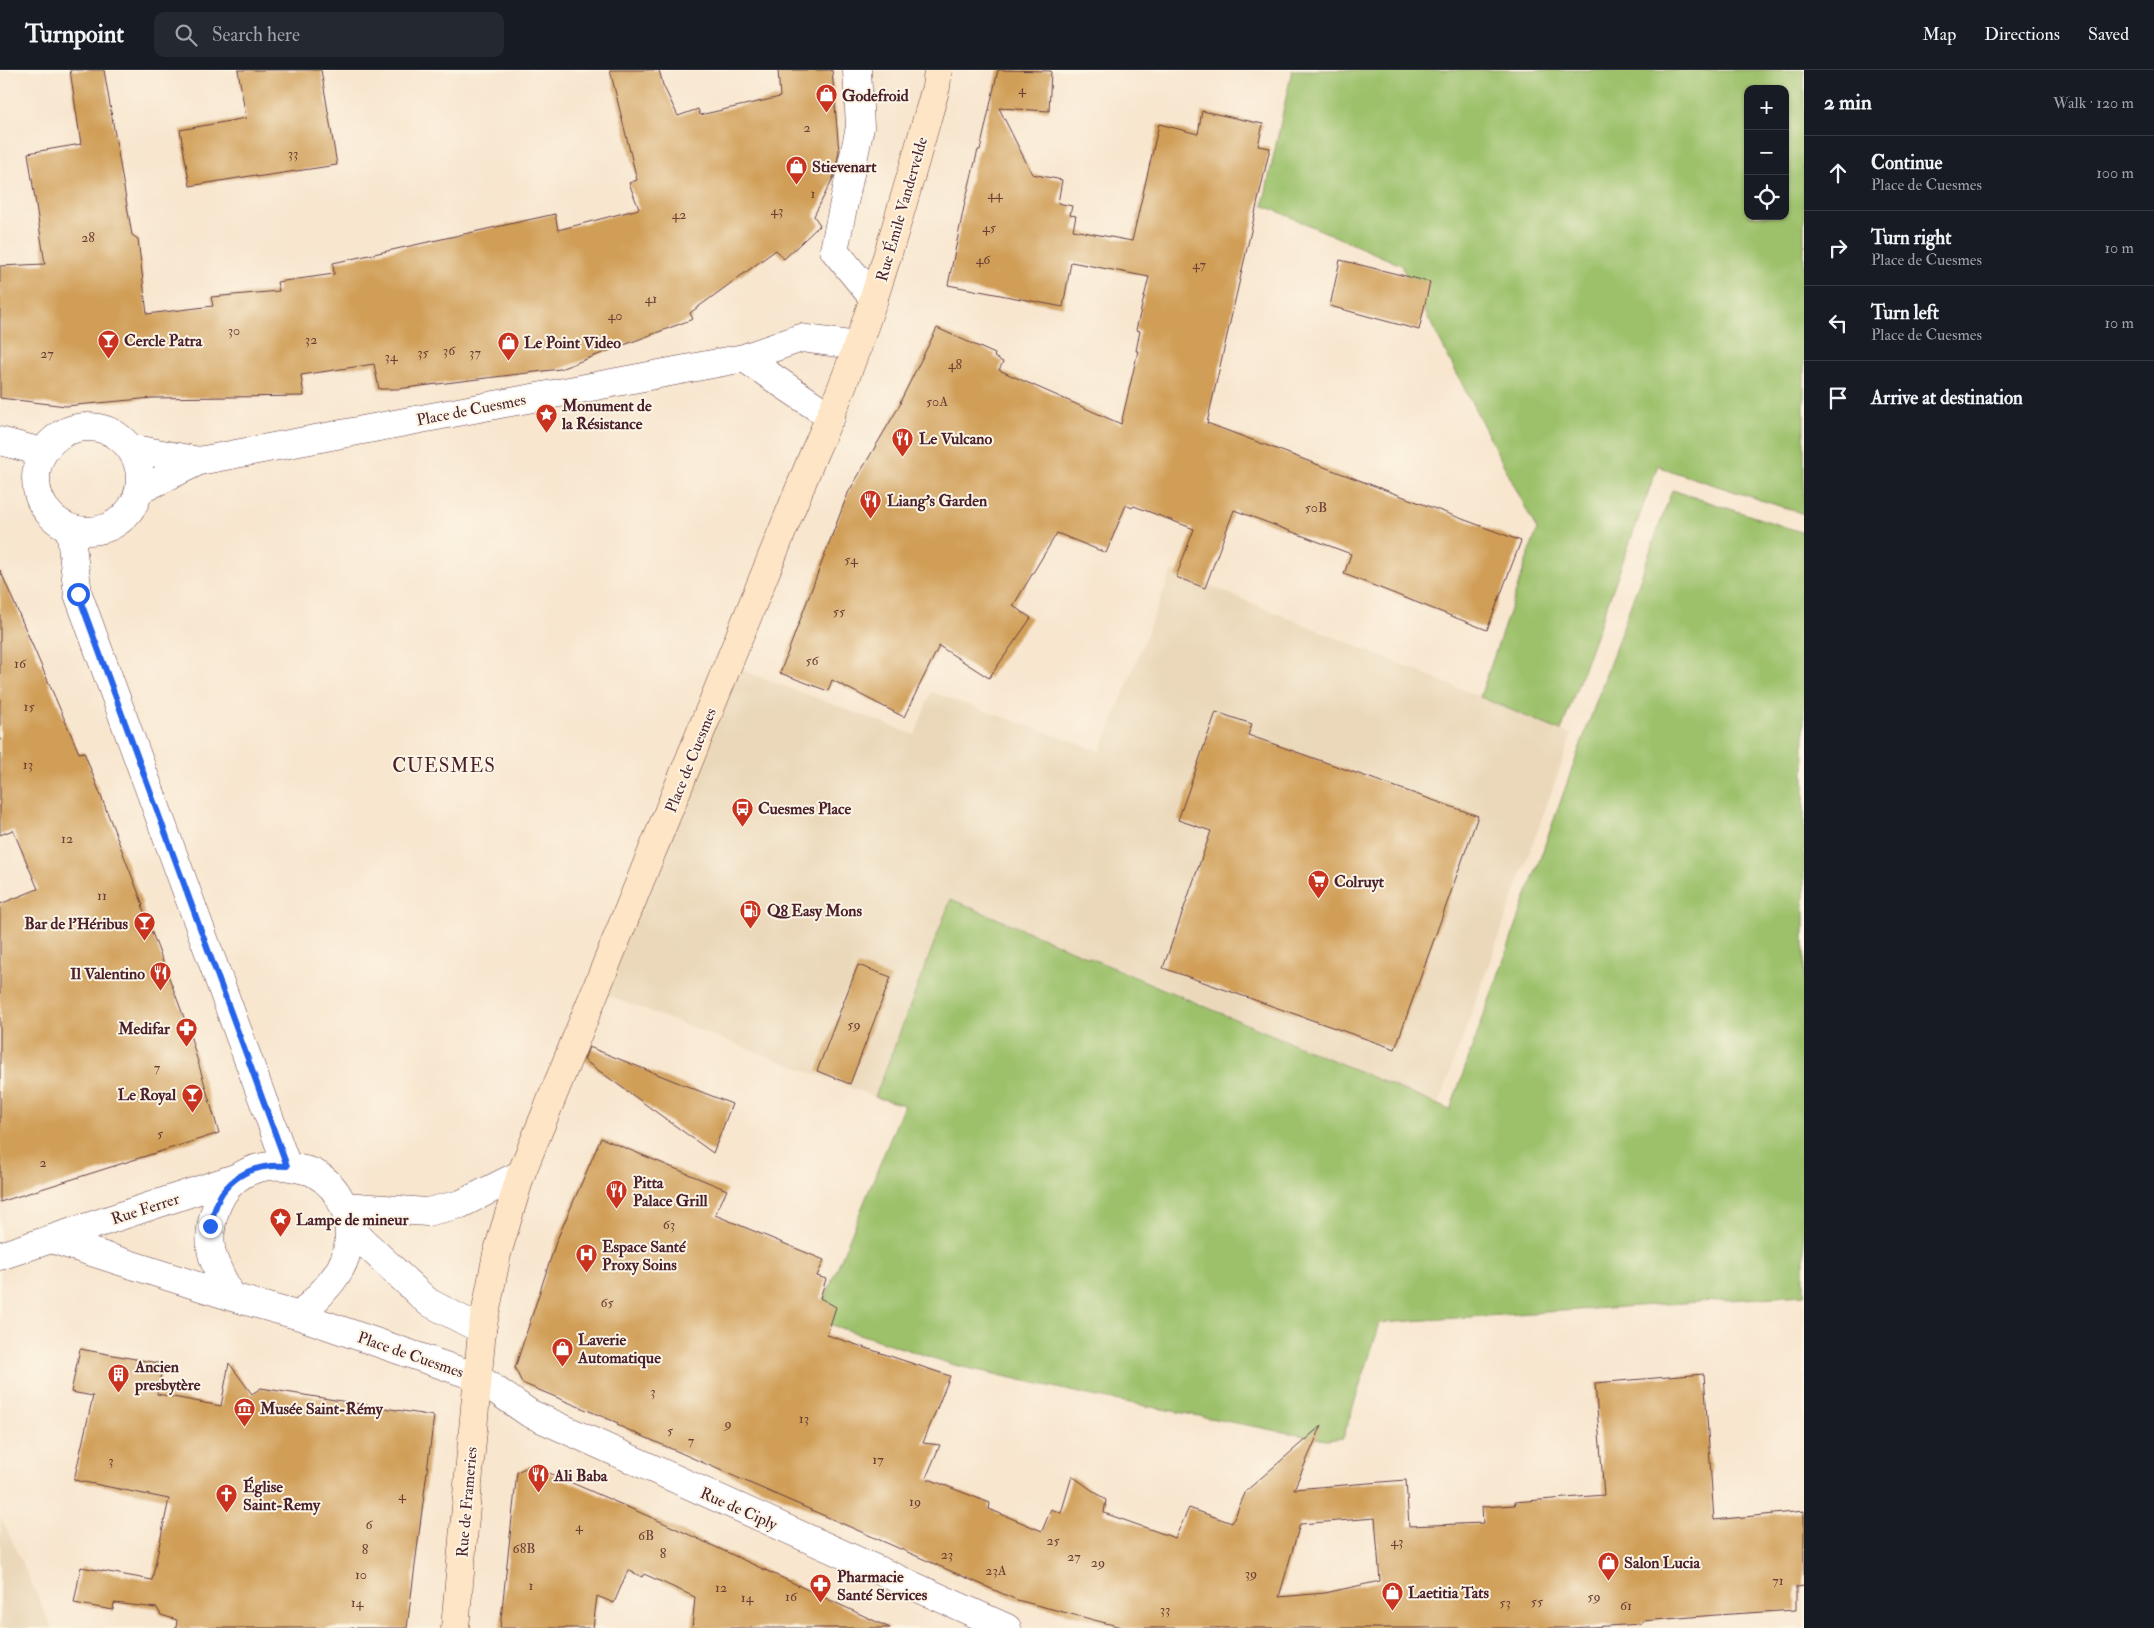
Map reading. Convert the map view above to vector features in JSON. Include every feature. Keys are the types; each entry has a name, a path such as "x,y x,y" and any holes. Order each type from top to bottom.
{"main road":[{"name":"Rue Émile Vandervelde","path":"862,336 936,87 938,70"},
{"name":"Place de Cuesmes","path":"477,1376 482,1330 497,1254 521,1174 814,453 831,417 862,336"},
{"name":"Rue de Frameries","path":"455,1628 477,1376"}],"street":[{"path":"857,70 860,126 834,250 874,299"},
{"name":"Place de Cuesmes","path":"199,461 744,358 801,338 862,336"},
{"path":"744,358 831,417"},
{"path":"81,427 98,428 117,435 130,448 137,459 140,474 140,490 132,508 121,520 102,530 89,532 70,529 46,512 38,496 36,476 42,452 67,431 81,427"},
{"path":"0,441 42,452"},
{"path":"130,448 199,461"},
{"path":"140,490 199,461"},
{"path":"70,529 78,594 287,1166"},
{"path":"232,1297 211,1250 210,1226 222,1194 239,1177 256,1168 272,1165 287,1166 314,1172 330,1185 347,1217 428,1302 482,1330"},
{"path":"347,1217 427,1212 461,1204 521,1174"},
{"name":"Rue Ferrer","path":"0,1256 239,1177"},
{"path":"300,1316 335,1277 346,1256 347,1217"},
{"path":"51,1239 232,1297"},
{"name":"Place de Cuesmes","path":"232,1297 300,1316 477,1376"},
{"name":"Rue de Ciply","path":"477,1376 529,1413 1007,1628"}],"shaded area":[{"path":"1172,570 1572,735 1438,1105 1159,985 951,899 875,1097 596,991 729,665 915,735 931,692 1101,751"},
{"path":"0,1515 52,1628 0,1628"}],"green space":[{"path":"1292,70 1804,70 1804,514 1665,469 1658,465 1561,731 1480,697 1537,530 1401,265 1263,205"},
{"path":"1672,490 1804,533 1804,1295 1380,1323 1343,1438 1326,1440 1093,1396 954,1365 816,1320 904,1105 875,1097 951,899 1450,1110"}],"building":[{"path":"70,70 104,70 132,235 138,239 147,314 213,306 211,297 279,291 277,282 334,274 333,263 555,214 558,230 639,209 629,183 637,180 610,70 659,70 663,85 678,116 698,109 700,115 780,97 778,70 832,70 839,152 834,176 814,216 820,225 784,259 776,250 690,313 693,319 560,369 397,389 379,389 374,364 301,375 304,396 152,398 66,406 0,398 0,266 45,264 28,153 81,144"},
{"path":"238,70 321,70 337,165 256,177 256,175 190,186 180,130 246,118"},
{"path":"998,70 1051,71 1049,111 999,108 1032,174 1062,180 1058,203 1072,206 1070,215 1076,216 1073,230 1132,241 1159,124 1198,134 1202,111 1263,124 1258,146 1270,148 1207,423 1521,541 1487,630 1344,574 1351,554 1234,510 1205,588 1176,577 1194,529 1134,506 1132,508 1126,505 1106,553 1057,533 1013,606 1031,618 989,678 939,646 904,717 832,680 828,691 780,673 848,493 901,403 937,328 995,354 994,357 1003,362 999,370 1121,424 1138,351 1136,351 1140,331 1136,330 1149,277 1071,262 1063,307 948,285 965,202 978,150 980,150"},
{"path":"1340,260 1430,282 1419,330 1330,306"},
{"path":"0,570 79,753 84,752 188,1028 219,1133 0,1202 0,904 38,889 13,830 0,835"},
{"name":"Colruyt","path":"1216,712 1252,724 1248,735 1478,816 1395,1049 1163,968 1211,831 1178,820"},
{"path":"858,965 891,977 850,1084 817,1071"},
{"path":"589,1047 732,1104 713,1153 584,1060"},
{"path":"601,1138 727,1190 715,1215 824,1260 817,1276 826,1279 820,1298 836,1307 827,1335 950,1376 923,1443 940,1445 926,1478 990,1503 989,1509 1042,1531 1051,1509 1061,1513 1072,1476 1106,1500 1104,1513 1175,1538 1189,1508 1232,1523 1246,1491 1322,1425 1294,1489 1406,1480 1409,1526 1483,1523 1482,1507 1515,1505 1514,1502 1604,1495 1595,1383 1704,1374 1714,1520 1804,1511 1804,1586 1796,1587 1796,1610 1642,1621 1642,1624 1571,1628 1125,1628 1017,1600 617,1425 618,1423 522,1383 515,1368 556,1242","holes":["1375,1518 1380,1581 1325,1593 1279,1597 1300,1524"]},
{"path":"80,1349 163,1364 157,1394 221,1406 229,1363 252,1394 261,1388 434,1416 407,1628 176,1628 177,1620 161,1615 157,1608 114,1603 113,1610 74,1603 81,1567 152,1580 169,1499 74,1480 93,1396 71,1392"},
{"path":"531,1465 664,1523 890,1628 692,1628 695,1597 644,1574 642,1577 628,1570 614,1603 597,1596 593,1628 500,1628 517,1472"}],"place":[{"name":"Godefroid","path":"826,114"},
{"name":"Stievenart","path":"796,185"},
{"name":"Cercle Patra","path":"108,359"},
{"name":"Le Point Video","path":"508,361"},
{"name":"Monument de la Résistance","path":"546,433"},
{"name":"Le Vulcano","path":"903,457"},
{"name":"Liang's Garden","path":"871,519"},
{"name":"Cuesmes Place","path":"742,827"},
{"name":"Colruyt","path":"1318,900"},
{"name":"Q8 Easy Mons","path":"751,929"},
{"name":"Bar de l'Héribus","path":"144,942"},
{"name":"Il Valentino","path":"161,992"},
{"name":"Medifar","path":"186,1047"},
{"name":"Le Royal","path":"192,1113"},
{"name":"Pitta Palace Grill","path":"617,1210"},
{"name":"Lampe de mineur","path":"280,1238"},
{"name":"Espace Santé Proxy Soins","path":"586,1274"},
{"name":"Laverie Automatique","path":"562,1367"},
{"name":"Ancien presbytère","path":"119,1394"},
{"name":"Musée Saint-Rémy","path":"244,1427"},
{"name":"Ali Baba","path":"538,1494"},
{"name":"Église Saint-Remy","path":"227,1514"},
{"name":"Salon Lucia","path":"1608,1581"},
{"name":"Pharmacie Santé Services","path":"821,1604"},
{"name":"Laetitia Tats","path":"1392,1611"}],"district":[{"name":"CUESMES","path":"444,765"}],"route":[{"path":"78,594 287,1166 272,1165 256,1168 239,1177 222,1194 210,1226"}]}
